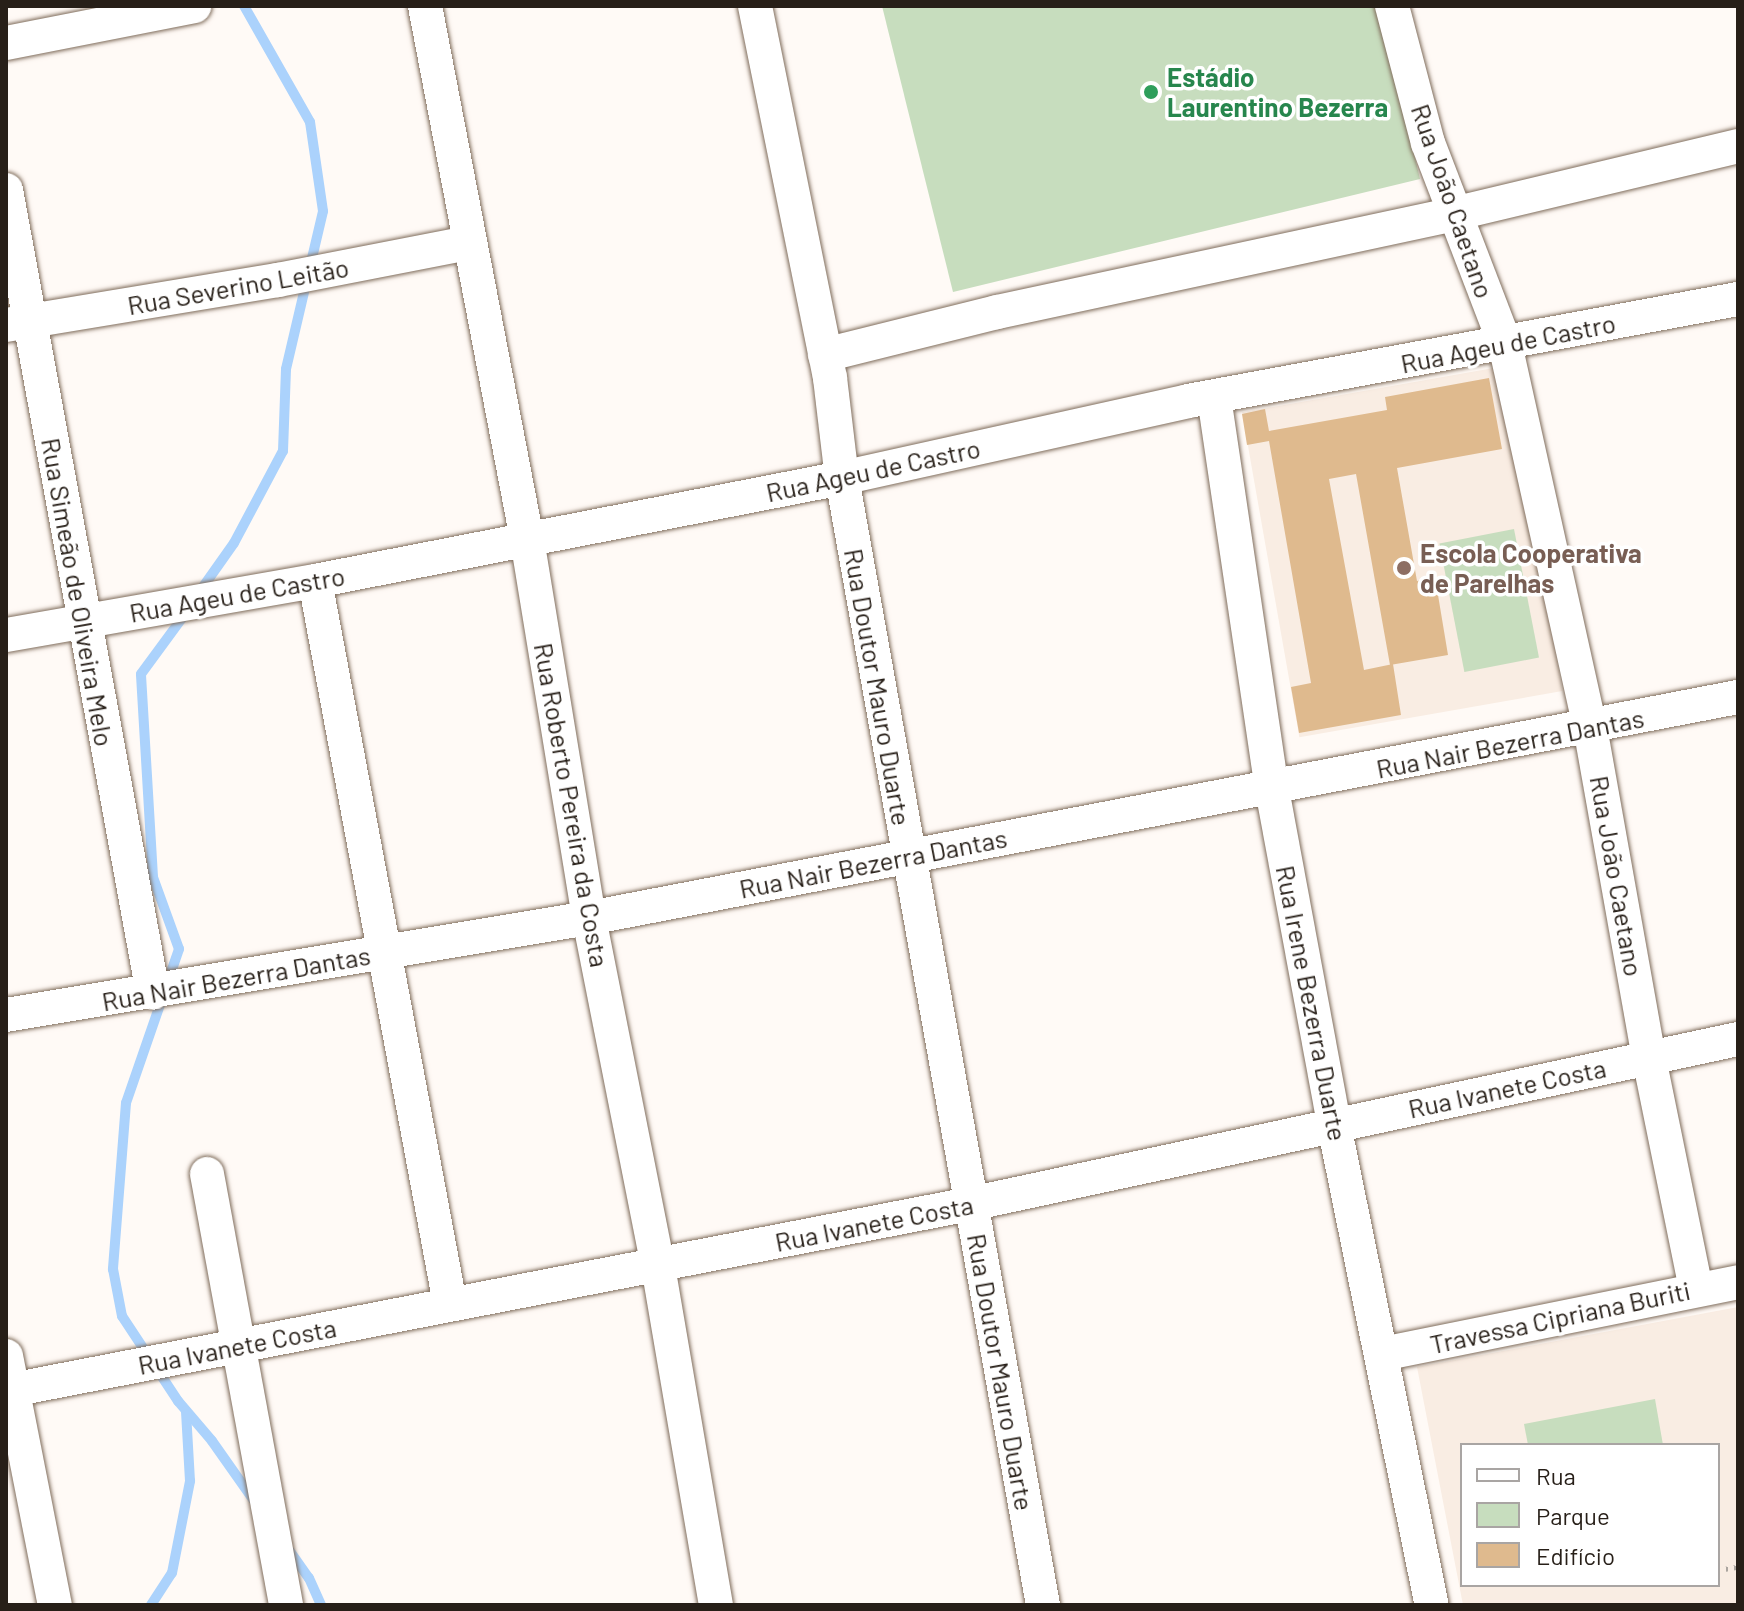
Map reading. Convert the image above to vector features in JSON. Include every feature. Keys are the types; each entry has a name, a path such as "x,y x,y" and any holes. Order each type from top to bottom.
{"street":[{"path":"6,43 194,6"},
{"name":"Rua Roberto Pereira da Costa","path":"425,6 527,539 589,918 658,1266 716,1605"},
{"name":"Rua Doutor Mauro Duarte","path":"755,6 825,355 842,478 1043,1605"},
{"name":"Rua João Caetano","path":"1392,6 1428,143 1505,344 1590,727 1649,1058 1696,1289"},
{"path":"825,355 997,312 1453,214 1738,146"},
{"name":"Rua Simeão de Oliveira Melo","path":"6,190 17,323 82,622 153,993"},
{"name":"Rua Severino Leitão","path":"17,323 278,280 469,243"},
{"name":"Rua Ageu de Castro","path":"6,635 315,581 842,478 1214,397 1738,299"},
{"name":"Rua Irene Bezerra Duarte","path":"1214,397 1272,789 1334,1125 1432,1605"},
{"path":"315,581 450,1304"},
{"name":"Rua Nair Bezerra Dantas","path":"6,1015 153,993 589,918 1738,697"},
{"name":"Rua Ivanete Costa","path":"9,1390 970,1204 1738,1039"},
{"path":"207,1174 286,1605"},
{"name":"Travessa Cipriana Buriti","path":"1382,1354 1738,1282"},
{"path":"6,1356 9,1390 55,1605"}],"shaded area":[{"name":"Escola Cooperativa de Parelhas","path":"1505,366 1562,691 1299,737 1242,412"},
{"path":"1738,1307 1738,1605 1463,1605 1417,1367"}],"green space":[{"name":"Estádio Laurentino Bezerra","path":"882,6 1379,6 1420,179 953,292"},
{"path":"1514,529 1539,658 1464,672 1439,544"},
{"path":"1655,1399 1663,1443 1528,1443 1524,1424"}],"building":[{"path":"1489,378 1502,449 1397,468 1417,581 1435,577 1448,655 1393,664 1401,715 1299,733 1291,687 1311,683 1269,441 1247,445 1242,414 1265,409 1269,431 1387,410 1385,397","holes":["1356,474 1390,665 1364,670 1329,479"]}],"waterway":[{"path":"198,594 234,543 283,451 286,369 323,211 310,122 244,6"},
{"path":"168,981 179,949 153,877 141,674 185,614"},
{"path":"163,996 126,1103 113,1269 122,1316 178,1401 212,1441 255,1502"},
{"path":"151,1605 172,1573 190,1481 186,1411"},
{"path":"287,1547 309,1578 321,1605"}],"place":[{"name":"Estádio Laurentino Bezerra","path":"1151,92"},
{"name":"Escola Cooperativa de Parelhas","path":"1404,568"}]}
